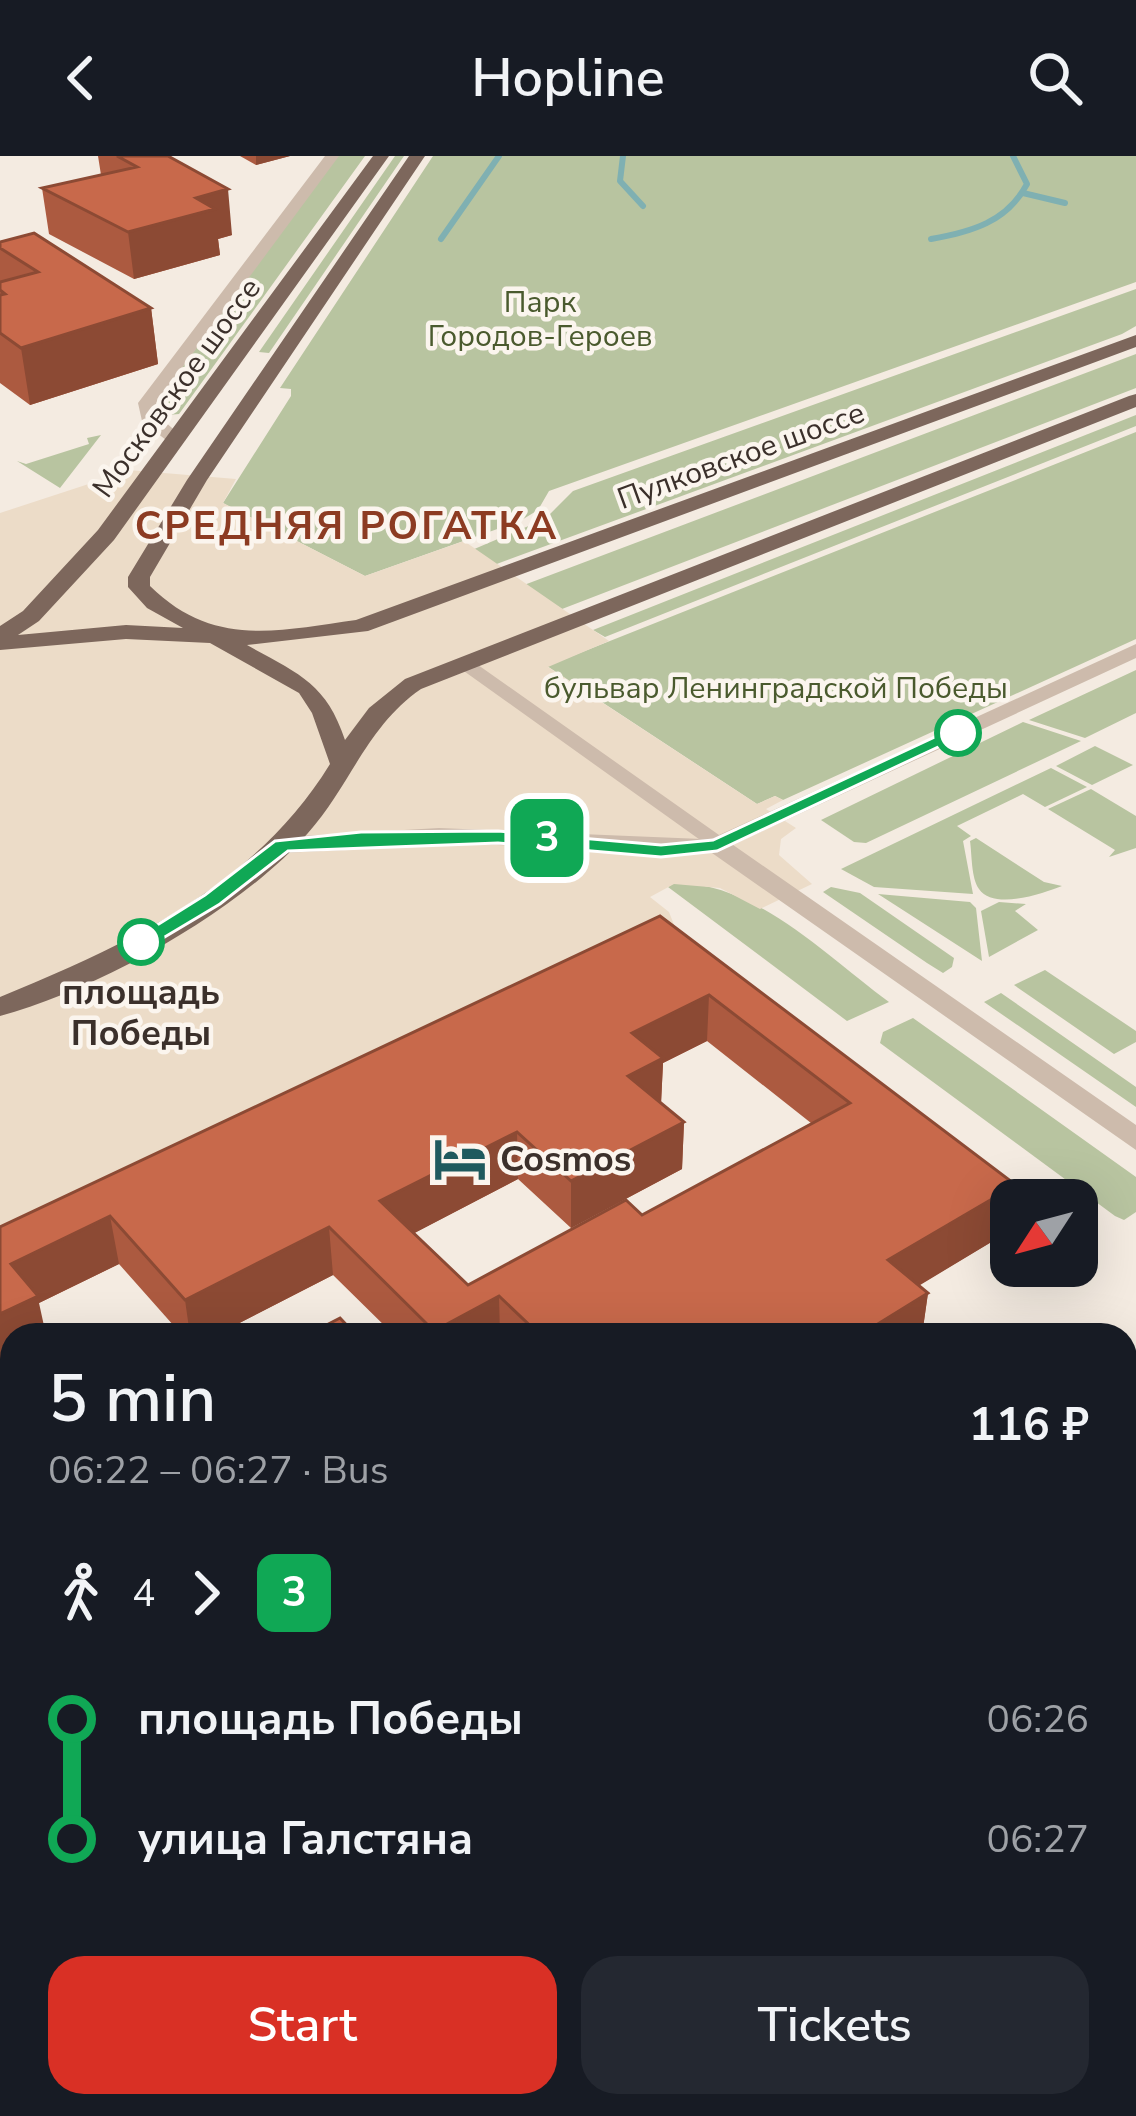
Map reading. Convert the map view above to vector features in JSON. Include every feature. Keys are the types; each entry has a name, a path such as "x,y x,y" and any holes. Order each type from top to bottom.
{"main road":[{"name":"Московское шоссе","path":"0,639 31,616 88,557 381,156"},
{"name":"Московское шоссе","path":"223,639 155,603 139,587 139,577 153,548 417,156"},
{"name":"Пулковское шоссе","path":"223,639 310,636 360,626 1136,341"},
{"path":"232,364 274,368"},
{"path":"0,1007 176,922 282,845 313,810 339,759 401,690 1136,400"},
{"path":"0,639 126,632 223,639 307,688 324,713 339,759"}],"street":[{"path":"177,440 148,417 147,403 332,156"},
{"path":"282,845 361,838 498,837 661,851 717,845 1136,650"},
{"path":"464,664 1136,1140"}],"green space":[{"path":"337,156 365,156 179,414 167,415 161,396"},
{"path":"395,156 404,156 269,353 259,352"},
{"name":"Парк Городов-Героев","path":"433,156 1136,156 1136,282 549,491 538,510 520,521 365,576 223,503 291,396 291,389 280,388"},
{"path":"1136,289 1136,326 1122,334 494,565 472,550 545,519 573,491"},
{"path":"1136,354 1136,388 562,609 524,585"},
{"path":"1136,415 1136,426 605,637 593,630"},
{"name":"бульвар Ленинградской Победы","path":"1136,432 1136,639 783,800 775,796 757,804 547,666"},
{"path":"101,435 60,488 17,461 26,464 89,444 87,438"},
{"path":"1136,670 1136,713 1085,738 1029,720"},
{"path":"1023,722 1081,741 866,843 854,842 821,820"},
{"path":"1095,746 1133,765 1092,785 1056,766"},
{"path":"1051,768 1087,787 1045,807 1023,794 957,826 971,836 963,841 973,894 874,887 841,869"},
{"path":"1091,789 1136,816 1136,848 1109,857 1115,850 1048,809"},
{"path":"976,838 1044,882 1062,886 1007,900 986,895 973,872 970,841"},
{"path":"674,883 733,894 761,908 889,1002 847,1021 668,887"},
{"path":"831,887 860,893 954,958 952,967 943,973 927,963 823,892"},
{"path":"878,894 970,902 976,908 982,961"},
{"path":"999,902 1026,904 1015,911 1038,930 989,957 981,911"},
{"path":"1045,970 1136,1031 1136,1042 1114,1054 1014,985"},
{"path":"1001,993 1136,1087 1136,1107 984,1002"},
{"path":"913,1018 1136,1177 1136,1212 1124,1220 1115,1216 1098,1203 1098,1179 1065,1179 880,1043 883,1032"}],"shaded area":[{"name":"площадь Победы","path":"116,469 236,479 223,503 365,576 464,541 609,641 548,667 757,804 775,796 783,800 766,809 796,828 781,839 779,855 812,884 760,909 720,888 674,884 650,897 669,912 680,940 0,1245 0,513 110,477"}],"building":[{"path":"117,156 168,156 228,189 196,198 215,209 128,232 42,188 137,167"},
{"path":"34,233 151,308 21,348 0,333 0,295 5,294 0,282 38,272 0,248 0,242"},
{"name":"Cosmos","path":"660,916 1008,1179 990,1179 990,1200 888,1260 928,1293 879,1323 527,1323 499,1296 449,1323 426,1323 329,1227 185,1300 110,1216 11,1264 38,1296 0,1314 0,1227","holes":["709,995 850,1103 642,1215 626,1200 468,1285 380,1201 517,1132 571,1181 684,1122 628,1076 663,1058 632,1033"]}],"waterway":[{"path":"441,239 499,156"},
{"path":"623,156 620,181 643,206"},
{"path":"931,239 974,229 1009,208 1027,184 1013,156"},
{"path":"1023,193 1065,203"}],"bus line":[{"name":"3","path":"141,942 244,878 282,845 361,838 498,837 575,840 661,851 717,845 958,733"}],"place":[{"name":"площадь Победы","path":"141,942"},
{"name":"Cosmos","path":"460,1159"}],"district":[{"name":"СРЕДНЯЯ РОГАТКА","path":"347,526"}]}
